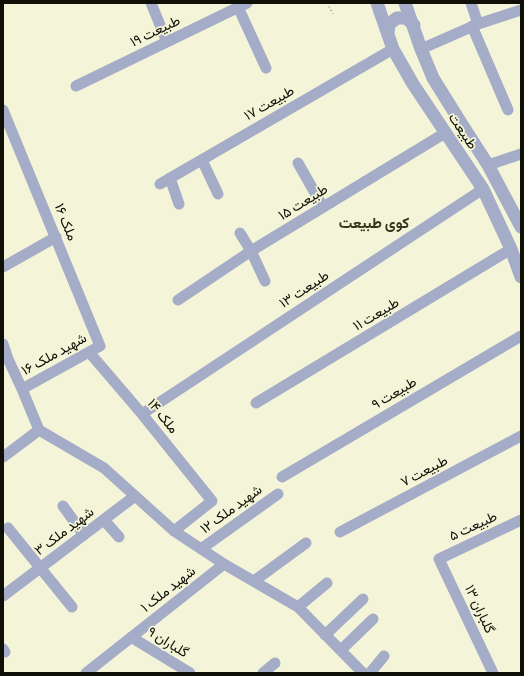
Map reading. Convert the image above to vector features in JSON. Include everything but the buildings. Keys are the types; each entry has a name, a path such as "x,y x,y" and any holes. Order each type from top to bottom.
{"street":[{"path":"151,3 167,42"},
{"name":"طبیعت","path":"377,3 393,49 413,84 483,189 511,249 521,277"},
{"name":"طبیعت","path":"405,3 433,78 488,165 521,227"},
{"path":"471,3 475,25 508,110"},
{"path":"243,5 266,68"},
{"name":"طبیعت ۱۹","path":"76,86 243,5"},
{"path":"421,49 475,25 521,10"},
{"path":"388,34 389,24 397,18 406,18 414,25"},
{"name":"طبیعت ۱۷","path":"160,184 393,49"},
{"name":"ملک ۱۶","path":"3,110 100,346"},
{"name":"طبیعت ۱۵","path":"178,300 251,251 445,133"},
{"path":"488,165 521,154"},
{"path":"202,160 218,194"},
{"path":"298,163 323,207"},
{"path":"170,178 179,204"},
{"name":"طبیعت ۱۳","path":"142,414 483,189"},
{"path":"240,233 251,251 265,281"},
{"path":"3,267 56,237"},
{"name":"طبیعت ۱۱","path":"256,403 511,249"},
{"name":"طبیعت ۹","path":"282,477 521,336"},
{"path":"3,344 8,371 22,389 39,430 104,468 174,531 224,564 298,607 363,673"},
{"name":"شهید ملک ۱۶","path":"22,389 100,346"},
{"name":"ملک ۱۴","path":"89,352 142,414 212,501 174,531"},
{"path":"3,457 39,430"},
{"name":"طبیعت ۷","path":"340,532 521,436"},
{"name":"۱۲ شهید ملک","path":"201,549 278,494"},
{"name":"۳ شهید ملک","path":"7,593 136,496"},
{"path":"63,506 84,535"},
{"path":"104,520 119,537"},
{"name":"۵ طبیعت","path":"439,559 521,520"},
{"path":"8,528 72,607"},
{"path":"254,581 306,543"},
{"name":"۱۳ گلباران","path":"439,559 493,673"},
{"name":"۱ شهید ملک","path":"86,673 224,564"},
{"path":"298,607 327,583"},
{"path":"325,635 363,599"},
{"path":"341,650 374,620"},
{"name":"۹ گلباران","path":"131,637 190,673"},
{"path":"370,673 384,656"},
{"path":"263,673 275,663"}],"path":[{"path":"327,3 333,14"}],"district":[{"name":"کوی طبیعت","path":"374,223"}]}
